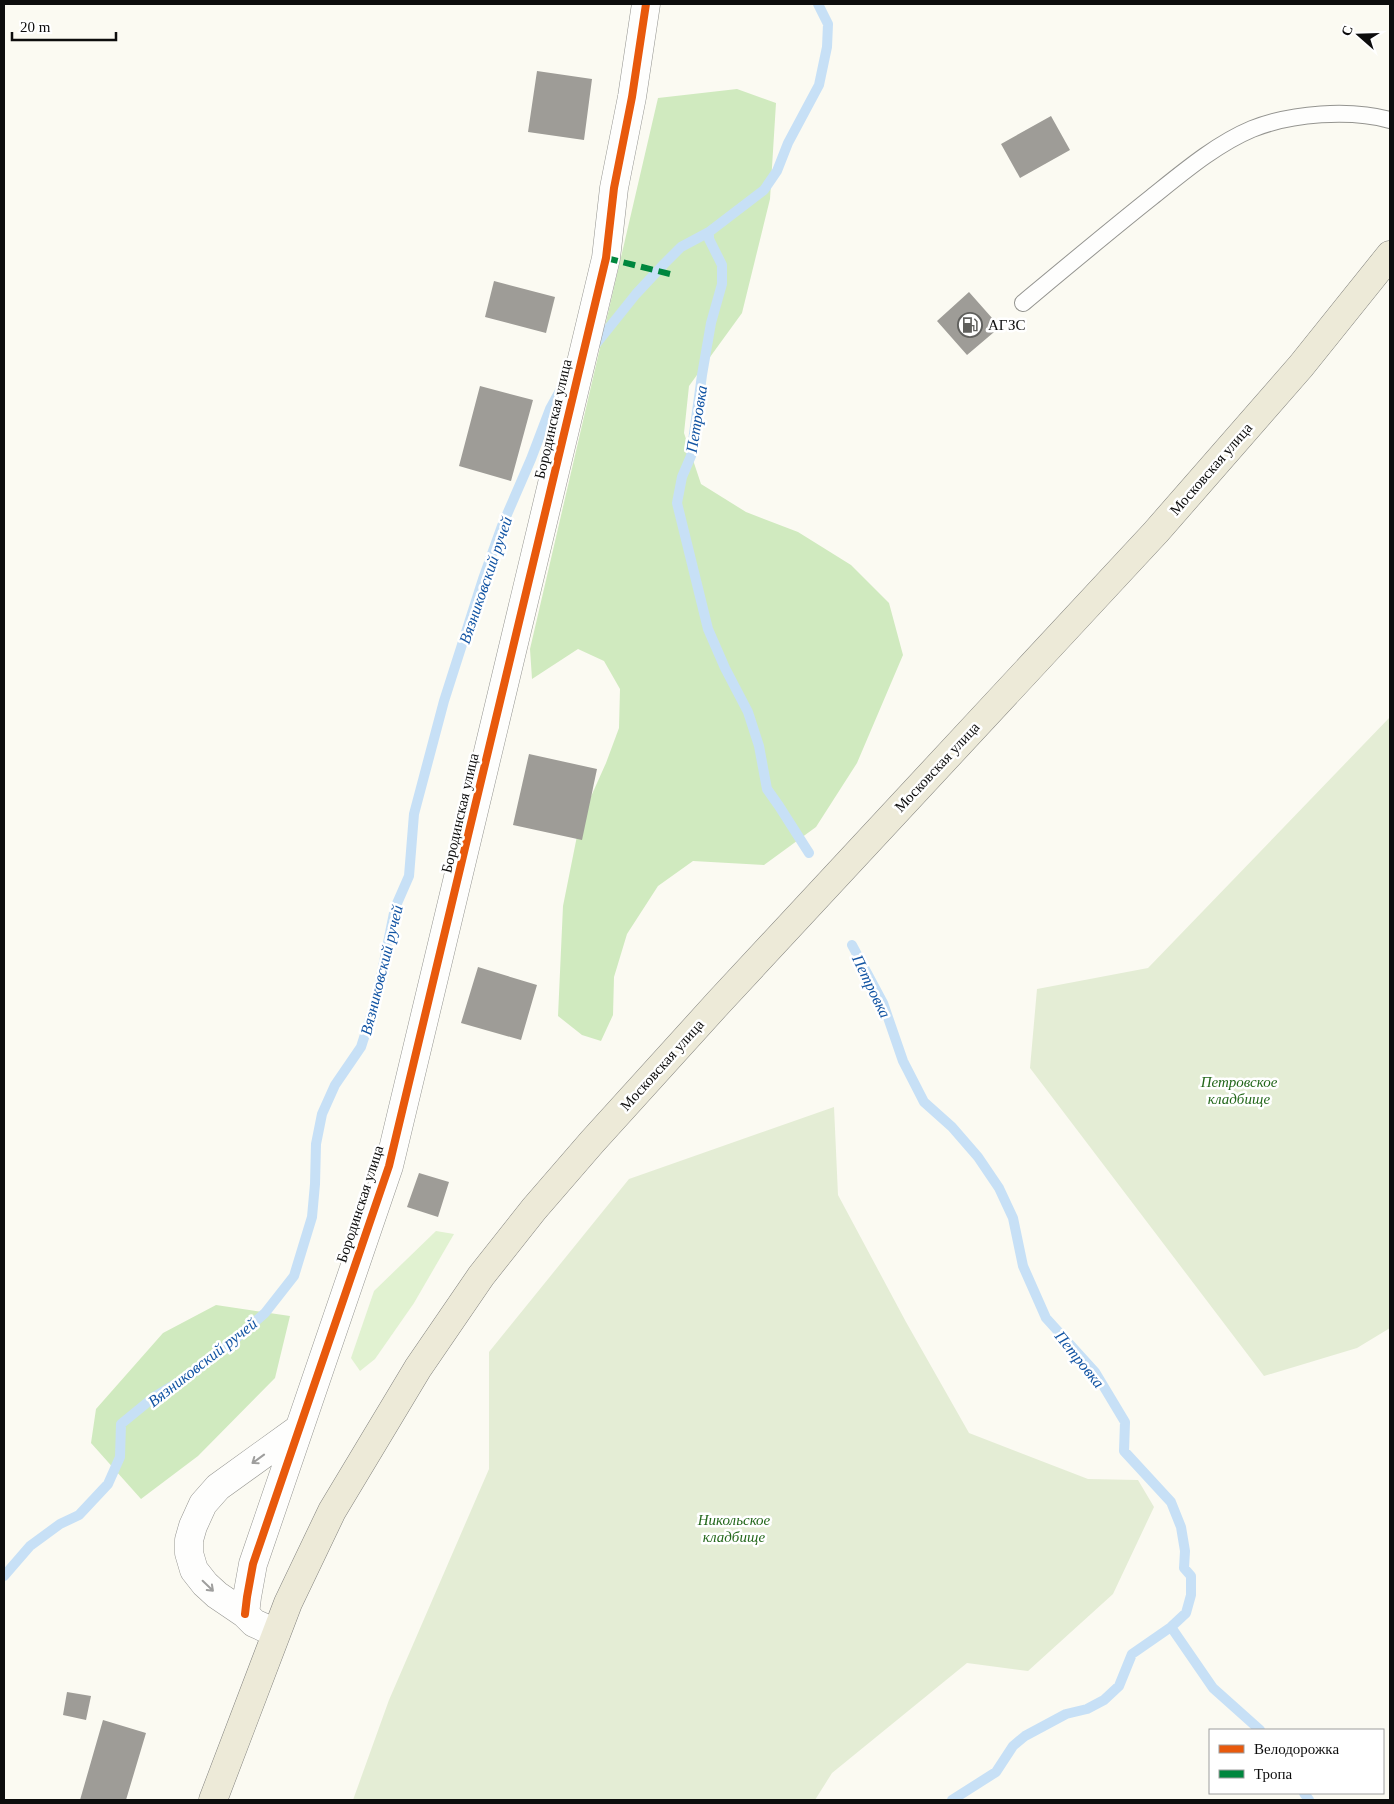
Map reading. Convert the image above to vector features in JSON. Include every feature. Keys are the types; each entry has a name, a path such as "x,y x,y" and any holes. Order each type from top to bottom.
{"main road":[{"name":"Московская улица","path":"213,1800 288,1603 340,1497 418,1368 481,1276 547,1194 699,1024 1156,532 1301,366 1390,255"}],"street":[{"name":"Бородинская улица","path":"246,1614 253,1564 297,1430 389,1166 606,258 614,188 632,97 646,4"},
{"path":"276,1633 254,1623 246,1614 217,1595 205,1584 194,1570 189,1540 203,1504 218,1487 297,1430"}],"lane":[{"path":"1023,303 1180,174 1218,148 1252,129 1284,120 1327,115 1370,115 1390,120"}],"green space":[{"path":"737,89 776,103 770,199 742,313 689,386 684,433 701,484 746,512 798,532 851,565 889,603 903,655 857,763 816,827 764,865 693,861 658,886 627,934 614,977 613,1015 601,1041 582,1035 558,1016 563,906 580,821 606,763 619,728 620,689 604,661 578,649 532,679 530,649 658,98"},
{"name":"Петровское кладбище","path":"1390,717 1390,1328 1357,1348 1264,1376 1030,1068 1037,989 1148,968"},
{"name":"Никольское кладбище","path":"834,1107 838,1195 906,1322 969,1433 1088,1479 1138,1480 1154,1507 1113,1594 1028,1671 967,1663 832,1773 815,1800 353,1800 389,1700 489,1469 489,1352 629,1179"},
{"path":"436,1231 454,1234 414,1303 375,1359 360,1371 351,1358 374,1291"},
{"path":"216,1305 290,1316 275,1378 198,1456 141,1499 91,1443 96,1409 163,1333"}],"building":[{"path":"537,71 592,79 584,140 528,132"},
{"path":"1051,116 1070,150 1020,178 1001,144"},
{"path":"494,281 555,297 546,333 485,317"},
{"path":"969,292 1000,327 967,355 937,321"},
{"path":"480,386 533,400 511,481 459,466"},
{"path":"529,754 597,769 582,840 513,825"},
{"path":"478,967 537,985 521,1040 461,1023"},
{"path":"419,1173 449,1182 438,1217 407,1207"},
{"path":"67,1692 91,1696 86,1720 63,1715"},
{"path":"103,1720 146,1733 126,1800 80,1800"}],"waterway":[{"name":"Петровка","path":"809,853 767,789 759,746 748,712 725,668 708,629 677,503 682,477 691,456 711,323 722,284 722,265 709,239 709,232 764,190 777,171 788,143 819,85 827,47 828,24 818,4"},
{"name":"Вязниковский ручей","path":"592,349 636,294 664,264 681,247 709,232"},
{"name":"Вязниковский ручей","path":"4,1576 30,1546 60,1524 79,1515 108,1484 120,1457 121,1424 154,1397 187,1377 227,1346 265,1313 294,1276 312,1217 316,1144 322,1114 335,1085 361,1047 377,997 395,908 409,876 414,814 444,701 502,526 550,409 567,378"},
{"name":"Петровка","path":"852,945 883,1003 903,1061 924,1102 952,1127 978,1157 999,1188 1013,1218 1023,1266 1046,1318 1095,1372 1125,1422 1124,1451 1171,1502 1181,1527 1185,1551 1184,1568 1191,1576 1191,1595 1186,1613 1171,1627 1132,1654 1119,1686 1104,1700 1087,1709 1066,1714 1025,1736 1013,1746 996,1772 952,1800"},
{"path":"1171,1627 1213,1688 1259,1729"},
{"path":"1305,1794 1309,1800"}],"marked path":[{"path":"606,258 670,274"}],"cycle path":[{"path":"245,1614 253,1564 389,1166 606,258 614,188 632,97 646,4"}],"place":[{"name":"АГЗС","path":"970,325"}]}
